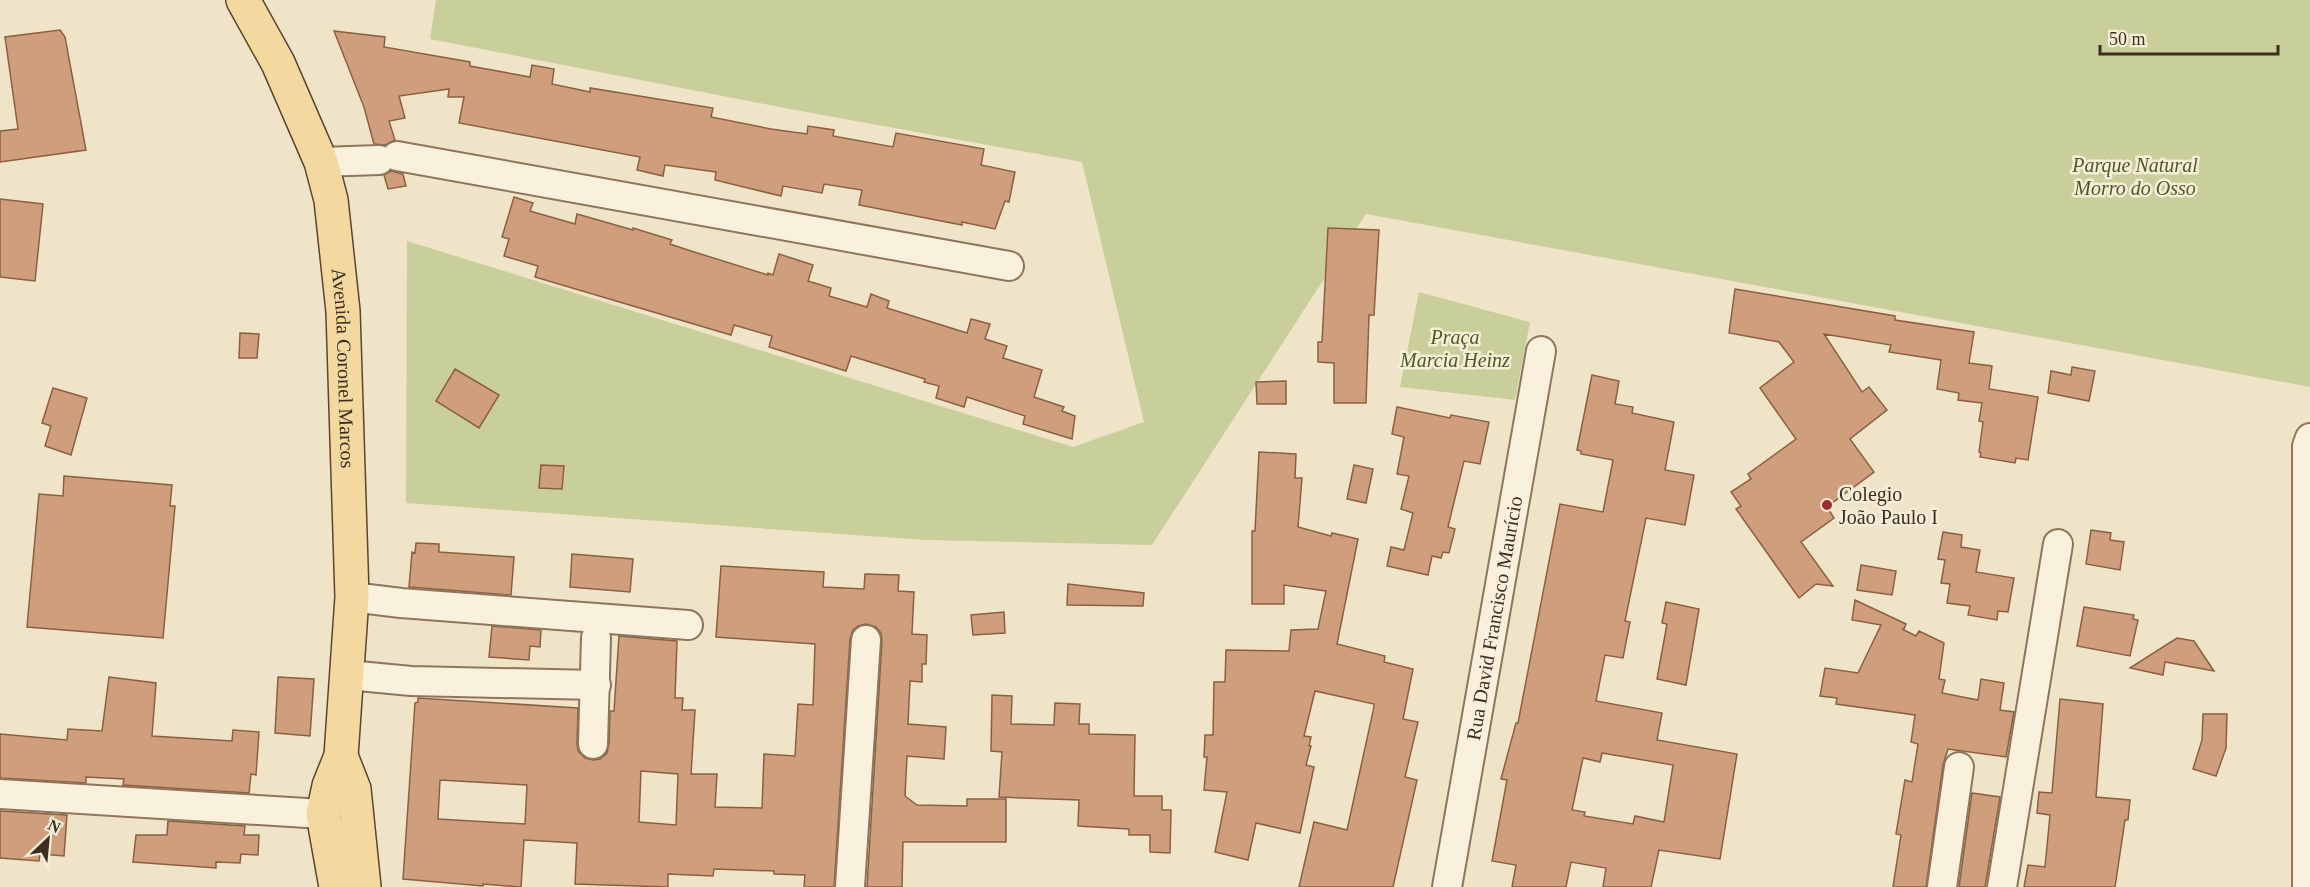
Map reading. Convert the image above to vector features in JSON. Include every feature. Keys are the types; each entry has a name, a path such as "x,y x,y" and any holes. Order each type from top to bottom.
{"main road":[{"name":"Avenida Coronel Marcos","path":"243,0 278,63 321,162 331,200 343,311 352,597 341,756 329,786 323,814 336,887"},
{"name":"Avenida Coronel Marcos","path":"341,756 354,789 364,887"}],"street":[{"path":"321,162 388,158 1009,266"},
{"name":"Rua David Francisco Maurício","path":"1447,887 1541,351"},
{"path":"2308,886 2307,446 2310,438"},
{"path":"2002,887 2058,544"},
{"path":"352,597 688,626"},
{"path":"593,744 596,638"},
{"path":"850,887 866,640"},
{"path":"348,675 411,681 596,685"},
{"path":"1942,887 1959,767"},
{"path":"0,794 323,814"}],"green space":[{"name":"Parque Natural Morro do Osso","path":"436,0 2310,0 2310,387 1366,214 1152,545 925,540 406,503 407,241 1073,447 1144,422 1082,162 795,110 430,39"},
{"name":"Praça Marcia Heinz","path":"1419,292 1530,322 1515,400 1400,387"}],"building":[{"path":"60,30 65,37 86,150 0,162 0,131 18,129 5,37"},
{"path":"334,31 385,37 384,47 470,62 470,66 530,77 532,65 554,69 552,84 590,92 590,88 713,108 711,117 771,129 807,134 808,126 834,130 833,136 893,147 896,133 984,149 981,165 1015,172 1009,202 1005,201 995,229 859,205 862,190 824,184 822,193 783,186 781,196 715,180 716,172 665,165 663,176 637,170 640,157 459,123 464,97 448,97 449,89 399,96 405,118 389,121 395,140 385,145 374,144 364,107"},
{"path":"391,171 403,174 406,186 388,189 384,175"},
{"path":"514,197 533,203 530,211 575,224 577,214 633,230 633,228 672,240 670,244 768,275 768,273 773,275 779,254 813,265 808,281 831,288 829,296 867,307 871,294 889,301 887,308 967,333 971,319 990,324 985,339 1007,346 1003,358 1042,370 1034,397 1064,407 1062,411 1075,416 1072,439 1023,424 1025,416 967,397 964,407 936,398 939,386 924,382 925,379 851,356 846,371 769,347 772,336 734,325 731,335 535,277 538,266 504,256 509,239 502,237"},
{"path":"0,199 43,204 35,281 0,277"},
{"path":"1328,228 1379,230 1374,315 1369,315 1366,403 1334,403 1334,363 1318,362 1318,342 1322,342"},
{"path":"1735,289 1895,316 1895,320 1974,332 1969,363 1992,366 1989,389 2038,397 2028,460 2016,458 2015,463 1980,457 1983,422 1979,421 1982,403 1958,400 1959,393 1937,389 1941,360 1889,352 1891,345 1824,334 1862,392 1869,387 1887,410 1850,439 1874,472 1827,507 1834,518 1801,542 1833,586 1816,584 1799,598 1736,509 1741,506 1731,492 1751,479 1748,474 1796,439 1760,388 1794,362 1779,342 1729,333"},
{"path":"240,333 259,334 257,358 239,358"},
{"path":"2072,367 2095,371 2089,401 2048,393 2051,371 2071,375"},
{"path":"455,369 499,395 479,428 436,401"},
{"path":"1592,375 1619,381 1615,404 1633,407 1632,413 1674,422 1665,470 1694,475 1685,525 1646,518 1625,621 1630,622 1623,658 1605,655 1596,701 1662,713 1657,740 1737,754 1720,859 1659,850 1651,887 1603,887 1606,868 1571,862 1566,887 1512,887 1516,865 1492,861 1507,780 1501,779 1516,723 1518,723 1560,504 1603,512 1613,460 1581,454 1581,451 1577,450","holes":["1602,753 1673,765 1664,822 1635,816 1633,824 1584,816 1585,812 1572,810 1583,758 1600,762"]},
{"path":"1286,381 1286,404 1257,404 1256,382"},
{"path":"53,388 87,398 71,455 45,446 51,426 42,423"},
{"path":"1397,407 1450,418 1451,415 1489,422 1480,464 1464,461 1448,527 1455,529 1449,553 1443,552 1441,558 1432,556 1428,575 1387,566 1391,547 1404,550 1413,513 1401,509 1409,476 1397,474 1404,437 1392,434"},
{"path":"1259,452 1296,454 1295,478 1302,478 1298,527 1331,536 1332,533 1358,539 1337,644 1385,656 1384,662 1413,669 1403,719 1418,722 1405,777 1417,780 1393,887 1299,887 1314,822 1347,830 1374,707 1374,704 1315,691 1304,736 1311,737 1306,765 1314,767 1300,833 1256,823 1248,860 1215,852 1227,792 1204,790 1207,757 1204,757 1205,735 1213,735 1214,682 1225,682 1226,650 1289,651 1291,630 1318,629 1326,591 1284,585 1284,604 1252,604 1252,531 1255,531"},
{"path":"541,465 564,466 562,489 539,488"},
{"path":"1354,465 1373,469 1366,503 1347,499"},
{"path":"64,476 172,485 170,506 175,506 163,638 27,627 39,494 63,496"},
{"path":"2091,530 2111,533 2110,540 2124,542 2120,570 2086,564"},
{"path":"1943,532 1962,535 1961,547 1980,550 1976,572 2014,578 2008,612 1998,611 1997,620 1968,615 1970,606 1947,603 1950,584 1941,583 1945,560 1938,559"},
{"path":"416,543 439,544 439,552 514,557 511,595 409,587 412,552 415,553"},
{"path":"572,554 633,559 630,592 570,587"},
{"path":"1861,565 1896,571 1892,595 1857,590"},
{"path":"721,566 824,572 823,587 864,589 865,574 899,575 898,591 914,592 912,634 927,635 926,664 922,664 922,682 910,681 908,724 946,727 944,759 907,756 905,796 917,805 967,806 967,799 1006,799 1006,842 903,842 902,887 867,887 882,641 881,633 876,627 866,624 853,630 850,639 834,887 804,887 805,875 774,874 774,871 714,869 713,876 668,874 668,887 575,884 577,843 524,840 521,887 403,879 415,703 418,702 418,698 578,708 578,751 585,758 600,759 607,753 609,744 610,711 614,711 619,636 677,641 675,698 683,698 682,710 695,710 691,774 717,774 715,807 762,808 764,754 795,756 798,704 813,705 815,644 716,637","holes":["641,771 678,774 676,825 639,822","440,780 527,785 525,824 438,819"]},
{"path":"1068,584 1144,593 1143,606 1067,605"},
{"path":"1855,600 1906,624 1902,629 1916,636 1919,631 1944,643 1939,679 1945,680 1942,693 1978,700 1981,679 2004,683 2000,710 2014,712 2006,757 1948,749 1943,765 1926,887 1893,887 1901,835 1896,834 1905,780 1912,782 1918,744 1911,742 1915,715 1836,704 1837,698 1820,696 1825,668 1858,673 1881,625 1852,620"},
{"path":"1666,602 1699,609 1686,685 1657,679 1667,624 1662,623"},
{"path":"2084,607 2134,615 2133,619 2138,620 2130,656 2077,646"},
{"path":"1004,612 1005,633 973,635 971,615"},
{"path":"492,626 541,630 540,647 530,646 529,660 489,657"},
{"path":"2177,638 2194,641 2214,671 2165,662 2163,675 2130,668"},
{"path":"109,677 156,683 152,736 232,741 233,730 259,732 256,775 251,774 249,793 123,785 124,779 86,777 86,783 0,778 0,734 67,740 68,729 102,731"},
{"path":"278,677 314,679 310,736 275,733"},
{"path":"992,695 1012,696 1011,724 1054,725 1055,703 1080,704 1079,724 1089,724 1089,734 1135,735 1134,796 1162,796 1162,810 1171,810 1170,853 1150,852 1150,835 1129,835 1129,829 1078,826 1079,800 999,797 1002,752 991,751"},
{"path":"2060,699 2103,704 2096,797 2130,800 2115,887 2024,887 2028,865 2045,867 2050,815 2037,813 2039,792 2052,793"},
{"path":"2203,714 2227,714 2226,748 2216,776 2193,769 2202,740"},
{"path":"1972,793 2000,797 1985,887 1959,887"},
{"path":"0,811 67,815 64,856 40,854 39,861 0,858"},
{"path":"168,821 245,826 244,835 259,835 258,855 241,854 240,863 216,862 216,868 133,862 136,835 167,835"}],"place":[{"name":"Colegio João Paulo I","path":"1827,505"}]}
